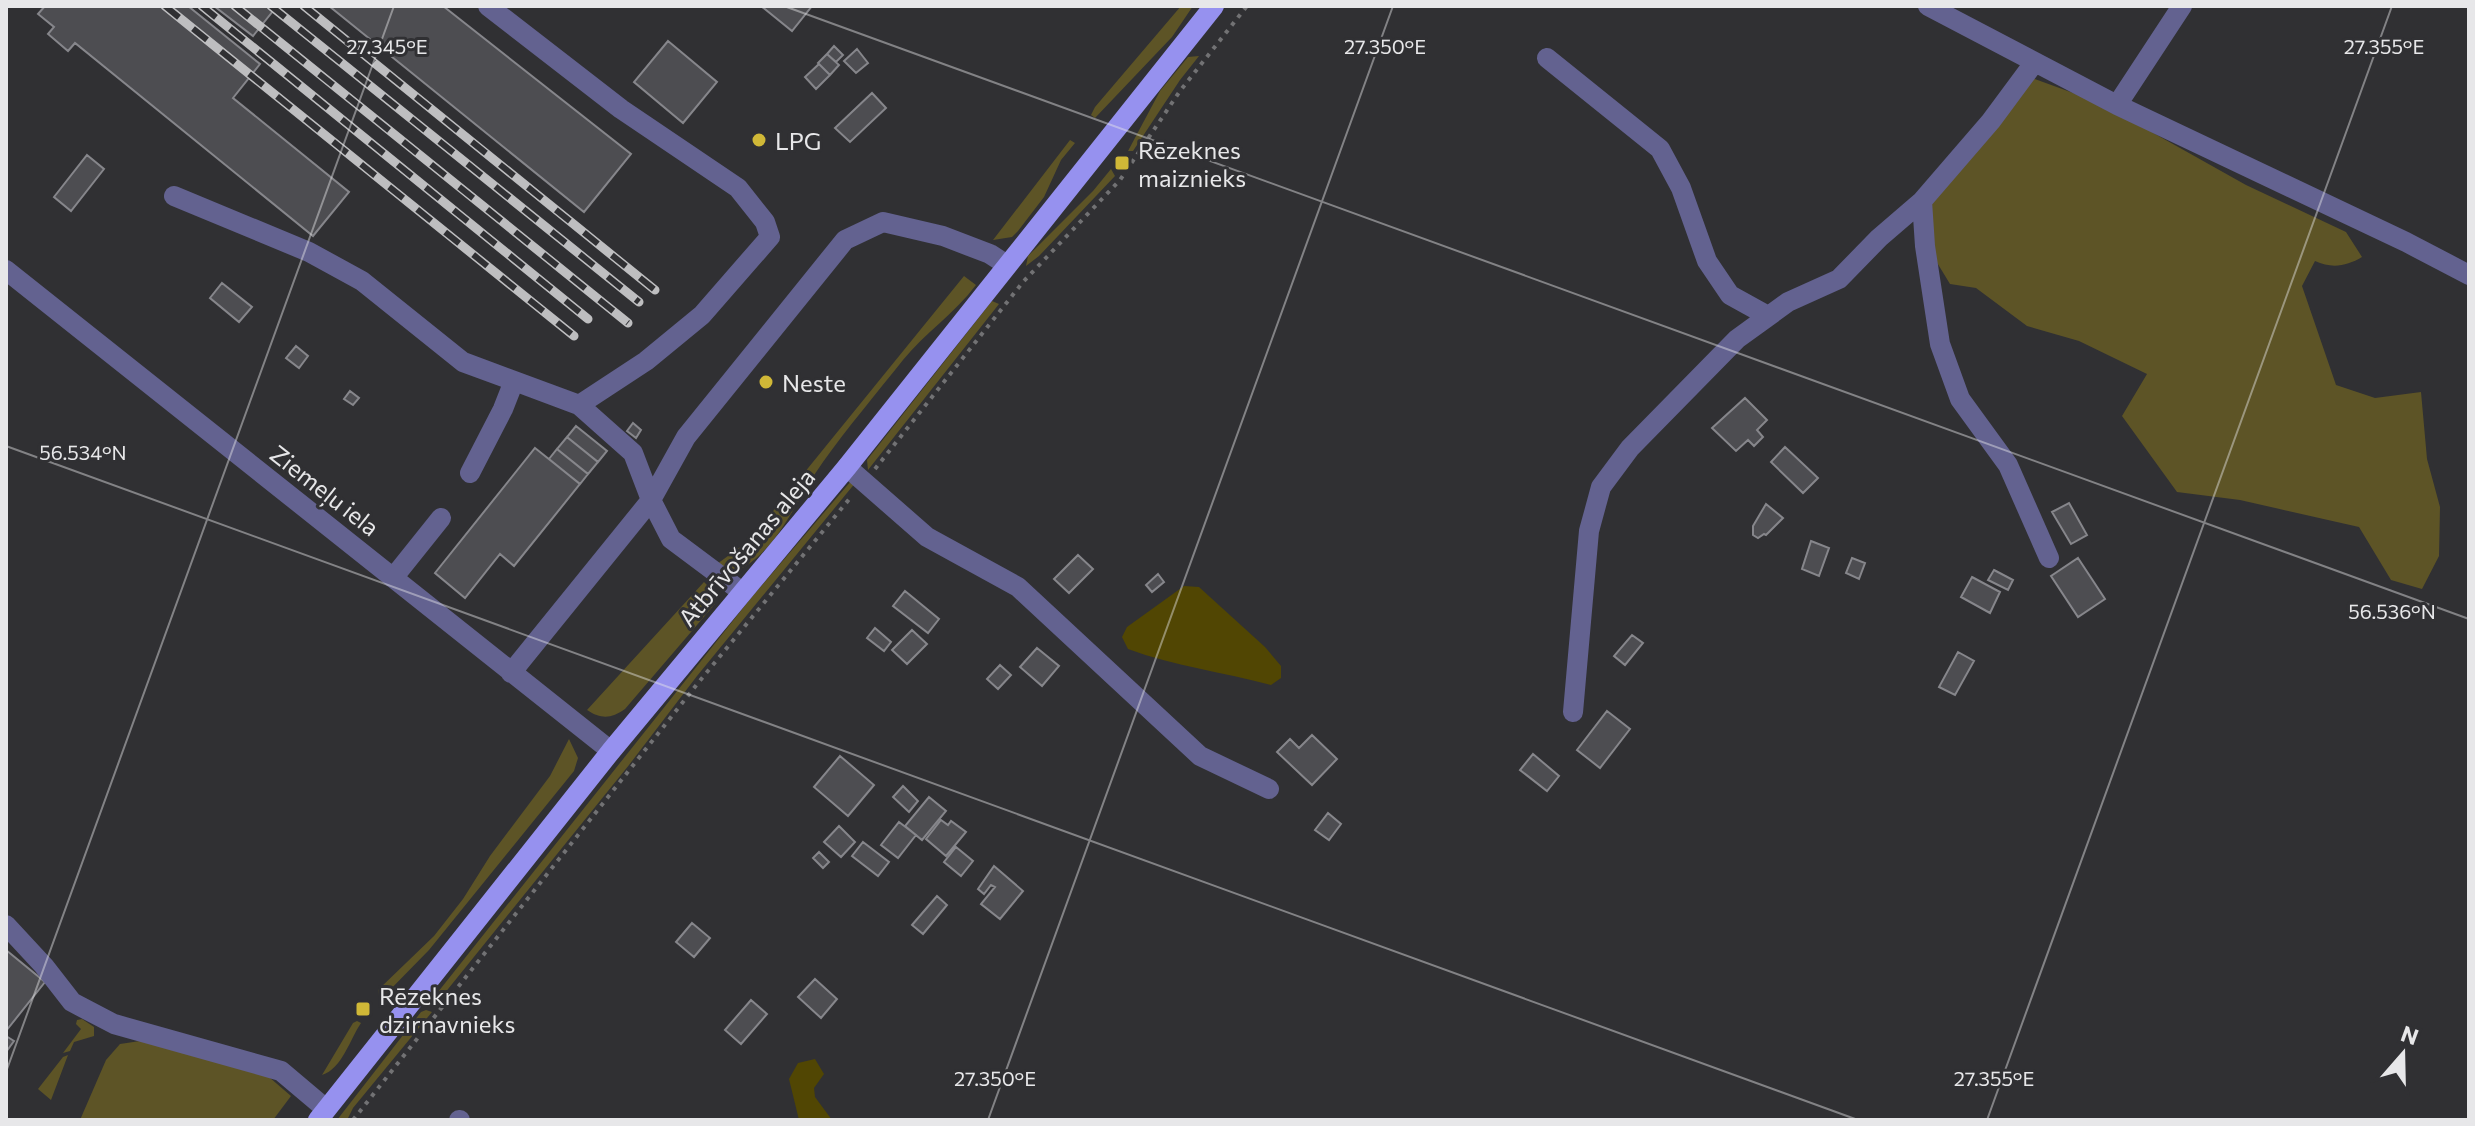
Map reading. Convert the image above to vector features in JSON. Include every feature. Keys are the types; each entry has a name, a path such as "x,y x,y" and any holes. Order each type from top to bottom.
{"main road":[{"name":"Atbrīvošanas aleja","path":"322,1115 611,751 847,467 1214,6"}],"street":[{"path":"488,6 621,109 738,188 765,222 770,237 702,315 646,361 579,405"},
{"path":"1928,6 2117,105 2365,222 2469,275"},
{"path":"2117,105 2182,6"},
{"path":"1547,58 1660,149 1681,188 1707,261 1730,295 1768,316"},
{"path":"1573,712 1589,531 1601,487 1630,448 1737,339 1788,302 1839,279 1879,238 1922,201 1991,121 2034,63"},
{"path":"174,196 309,252 362,281 463,362 579,405 633,453 651,500 671,539 742,592"},
{"path":"1922,201 1925,246 1940,344 1960,399 2008,465 2049,558"},
{"path":"511,673 651,500 686,437 845,240 883,222 943,236 990,254 1007,265"},
{"name":"Ziemeļu iela","path":"6,270 611,751"},
{"path":"470,473 514,381"},
{"path":"847,467 927,537 1018,587 1200,756 1269,789"},
{"path":"393,578 441,518"},
{"path":"6,925 72,1002 90,1013 114,1024 281,1071 322,1115"}],"path":[{"path":"353,1120 698,683 864,482 1023,282 1120,180 1180,91 1247,6"}],"shaded area":[{"path":"1181,6 1193,6 1172,37 1095,118 1091,115 1095,107"},
{"path":"1199,56 1133,151 1128,151 1160,91 1188,57"},
{"path":"2029,77 2098,102 2246,185 2346,232 2362,257 2339,265 2315,261 2302,286 2336,385 2375,398 2421,392 2427,459 2440,507 2439,556 2422,589 2391,580 2359,527 2240,500 2177,492 2122,416 2147,374 2079,341 2027,326 1976,288 1950,284 1933,256 1926,197"},
{"path":"1070,140 1075,143 1061,160 1044,197 1018,231 1012,237 993,240"},
{"path":"1111,169 1115,176 1026,266 1028,256"},
{"path":"964,276 976,285 912,350 862,411 814,475 770,544 742,568 732,570 717,564 743,545 774,510"},
{"path":"992,301 999,304 868,470 867,460"},
{"path":"851,481 856,482 440,999 438,992 751,598"},
{"path":"704,582 716,594 715,604 625,709 607,717 587,710"},
{"path":"1184,586 1199,587 1265,647 1281,666 1281,678 1271,685 1128,649 1122,637 1127,627"},
{"path":"569,739 578,758 574,771 429,950 382,998 379,996 378,990 434,936 463,899 490,856 550,776"},
{"path":"421,1012 432,1012 353,1108 347,1120 337,1120"},
{"path":"82,1019 94,1027 94,1036 74,1042 70,1051 63,1053 81,1029 76,1024 77,1020"},
{"path":"353,1023 361,1023 340,1060 322,1075"},
{"path":"140,1041 269,1077 291,1096 273,1120 80,1120 106,1060 120,1044"},
{"path":"68,1055 51,1100 38,1089 63,1057"},
{"path":"815,1059 824,1074 814,1088 815,1097 832,1120 799,1120 789,1079 798,1063"}],"building":[{"path":"45,6 188,6 260,64 233,98 349,192 313,236 75,43 68,51 48,34 54,27 38,14"},
{"path":"214,6 277,6 253,36"},
{"path":"329,6 443,6 631,154 584,212"},
{"path":"761,6 812,6 792,31"},
{"path":"668,41 717,82 683,123 634,82"},
{"path":"834,46 843,55 836,62 827,54"},
{"path":"857,49 868,63 856,73 844,61"},
{"path":"827,54 839,65 830,75 818,63"},
{"path":"819,64 830,75 816,89 805,77"},
{"path":"872,93 886,108 850,142 835,128"},
{"path":"87,155 104,169 71,211 54,197"},
{"path":"222,283 252,307 239,322 210,298"},
{"path":"296,346 308,356 299,368 286,358"},
{"path":"350,391 359,398 353,405 344,399"},
{"path":"1745,398 1767,420 1757,430 1763,437 1754,446 1748,440 1736,451 1712,428"},
{"path":"633,423 641,430 636,438 627,431"},
{"path":"576,426 607,451 598,462 567,437"},
{"path":"567,437 598,462 588,474 557,449"},
{"path":"1785,447 1818,478 1803,493 1771,462"},
{"path":"535,448 580,484 514,566 500,554 465,598 435,573"},
{"path":"557,449 588,474 580,484 549,459"},
{"path":"2069,503 2087,535 2071,544 2052,512"},
{"path":"1766,504 1783,518 1766,535 1758,538 1753,535 1753,526"},
{"path":"1811,541 1829,548 1819,576 1802,569"},
{"path":"1078,555 1093,569 1069,593 1054,579"},
{"path":"1852,558 1865,563 1859,579 1846,573"},
{"path":"2078,558 2105,599 2078,617 2051,576"},
{"path":"1994,570 2013,580 2008,590 1988,580"},
{"path":"1158,574 1164,582 1152,592 1146,585"},
{"path":"1972,577 2000,592 1990,613 1961,597"},
{"path":"905,591 939,619 928,633 893,606"},
{"path":"875,628 891,642 884,651 867,638"},
{"path":"912,630 927,644 907,664 892,650"},
{"path":"1632,635 1643,643 1625,665 1614,656"},
{"path":"1037,648 1059,666 1042,686 1020,667"},
{"path":"1958,652 1974,661 1955,695 1939,687"},
{"path":"1000,665 1011,675 998,689 987,679"},
{"path":"1607,711 1630,729 1600,768 1577,750"},
{"path":"1312,735 1337,759 1312,785 1277,752 1290,739 1299,748"},
{"path":"1533,754 1559,776 1547,791 1520,770"},
{"path":"840,756 874,785 848,816 814,787"},
{"path":"903,786 918,801 909,812 893,797"},
{"path":"929,797 946,811 922,840 905,826"},
{"path":"1328,813 1341,824 1329,840 1315,830"},
{"path":"941,820 948,825 951,821 966,832 946,856 926,839"},
{"path":"899,822 916,835 898,858 881,845"},
{"path":"839,826 855,842 841,857 824,842"},
{"path":"863,842 889,862 878,876 852,856"},
{"path":"956,847 973,861 961,876 944,862"},
{"path":"819,852 829,862 823,868 813,858"},
{"path":"994,866 1023,891 1000,919 981,904 995,887 991,885 984,894 978,889"},
{"path":"937,896 947,905 923,934 912,925"},
{"path":"692,923 710,938 694,957 676,942"},
{"path":"6,950 45,982 6,1031"},
{"path":"815,979 837,999 821,1018 798,997"},
{"path":"751,1000 767,1014 741,1044 725,1030"},
{"path":"6,1036 14,1041 6,1052"}],"railway":[{"path":"165,6 574,336"},
{"path":"202,6 588,319"},
{"path":"235,6 628,323"},
{"path":"271,6 639,302"},
{"path":"304,6 655,290"}],"place":[{"name":"LPG","path":"759,140"},
{"name":"Rēzeknes maiznieks","path":"1122,163"},
{"name":"Neste","path":"766,382"},
{"name":"Rēzeknes dzirnavnieks","path":"363,1009"}]}
